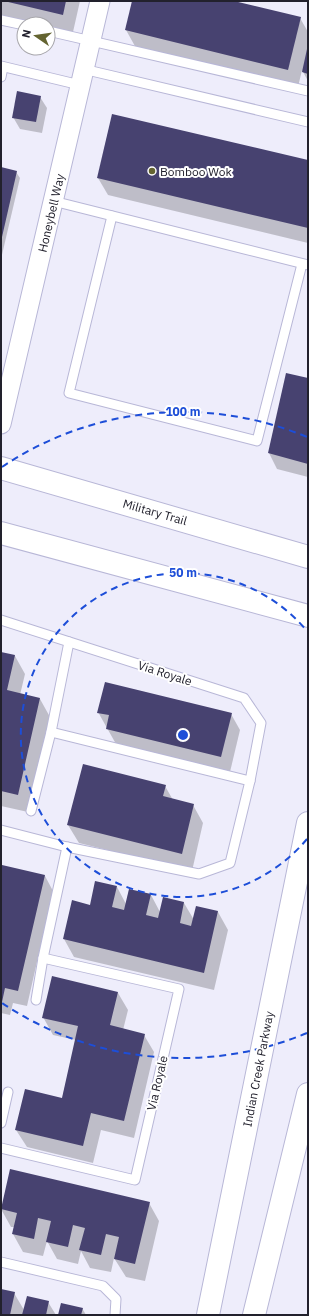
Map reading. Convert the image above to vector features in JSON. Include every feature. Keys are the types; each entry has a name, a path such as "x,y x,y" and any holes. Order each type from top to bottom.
{"street":[{"name":"Honeybell Way","path":"1,424 100,1"},
{"name":"Military Trail","path":"1,468 308,557"},
{"path":"1,533 308,616"},
{"name":"Indian Creek Parkway","path":"208,1315 308,823"},
{"path":"254,1315 308,1094"}],"lane":[{"path":"1,20 16,23"},
{"path":"56,32 308,91"},
{"path":"1,77 2,66 82,77 308,122"},
{"path":"53,201 305,264 258,441 69,393 112,216"},
{"name":"Via Royale","path":"1,620 244,698 261,723 250,781 230,863 199,874 67,847 1,830"},
{"path":"31,811 51,732 69,642"},
{"path":"51,732 250,781"},
{"path":"36,1000 43,958 67,847"},
{"name":"Via Royale","path":"1,1148 135,1180 179,989 43,958"},
{"path":"1,1123 8,1092"},
{"path":"1,1262 103,1286 116,1299 115,1315"}],"building":[{"path":"4,1 66,1 63,15"},
{"path":"132,1 234,1 301,17 288,70 125,30"},
{"path":"308,49 308,74 302,72"},
{"path":"17,91 41,96 36,122 12,118"},
{"path":"112,114 308,160 308,228 97,178"},
{"path":"1,167 17,171 2,237 1,237"},
{"path":"286,373 308,378 308,464 268,453"},
{"path":"1,652 15,655 7,690 40,698 18,795 1,791"},
{"path":"105,682 232,713 221,757 106,729 109,715 97,713"},
{"path":"83,764 166,785 163,796 194,804 182,854 67,825"},
{"path":"2,865 45,875 18,991 5,988 2,1002"},
{"path":"95,881 117,886 112,907 124,910 129,889 151,894 146,915 158,918 163,897 184,902 180,923 191,926 196,906 218,911 204,973 63,939 72,900 90,905"},
{"path":"52,976 118,992 110,1025 145,1034 124,1121 91,1113 83,1146 15,1130 25,1089 62,1098 78,1026 42,1018"},
{"path":"10,1169 150,1202 135,1264 114,1259 119,1237 106,1234 101,1255 79,1250 85,1228 73,1225 68,1247 46,1242 51,1221 38,1218 34,1239 12,1234 17,1213 1,1209"},
{"path":"1,1289 15,1292 10,1315 1,1315"},
{"path":"27,1296 49,1301 46,1315 22,1315"},
{"path":"61,1303 83,1308 81,1315 58,1315"}],"place":[{"name":"Bomboo Wok","path":"152,171"}]}
